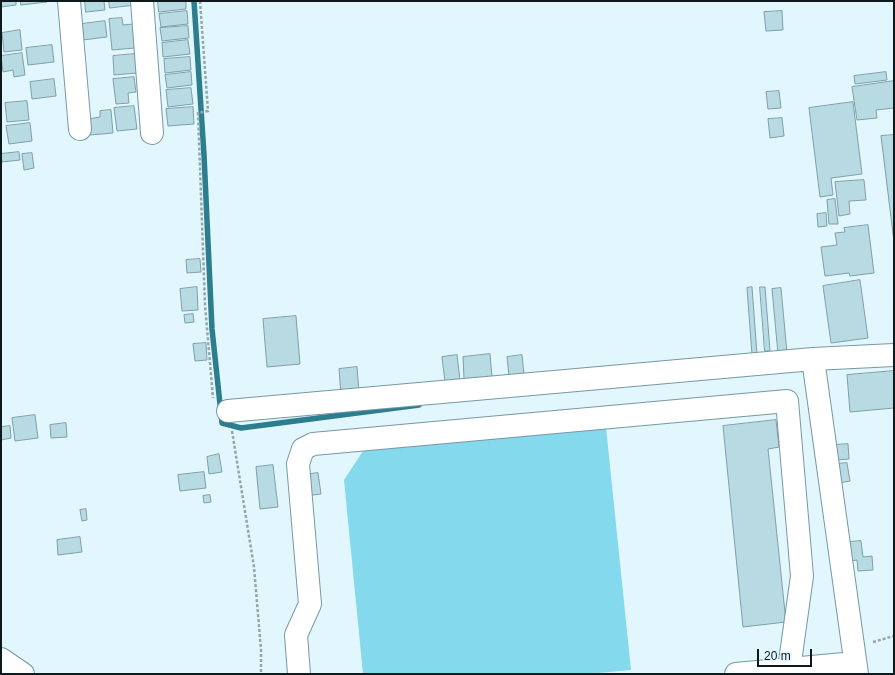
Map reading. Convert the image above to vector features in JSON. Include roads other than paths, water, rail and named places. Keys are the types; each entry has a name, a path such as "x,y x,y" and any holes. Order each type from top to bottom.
{"main road":[{"path":"69,1 80,129"},
{"path":"142,1 152,132"},
{"path":"221,408 813,359 894,355"},
{"path":"736,674 789,669 856,668 813,359"},
{"path":"299,674 296,635 310,604 298,464 303,449 313,444 787,401 802,576 789,669"},
{"path":"1,660 23,674"}],"waterway":[{"path":"194,1 204,155 212,329 222,423 241,428 419,405"}]}
